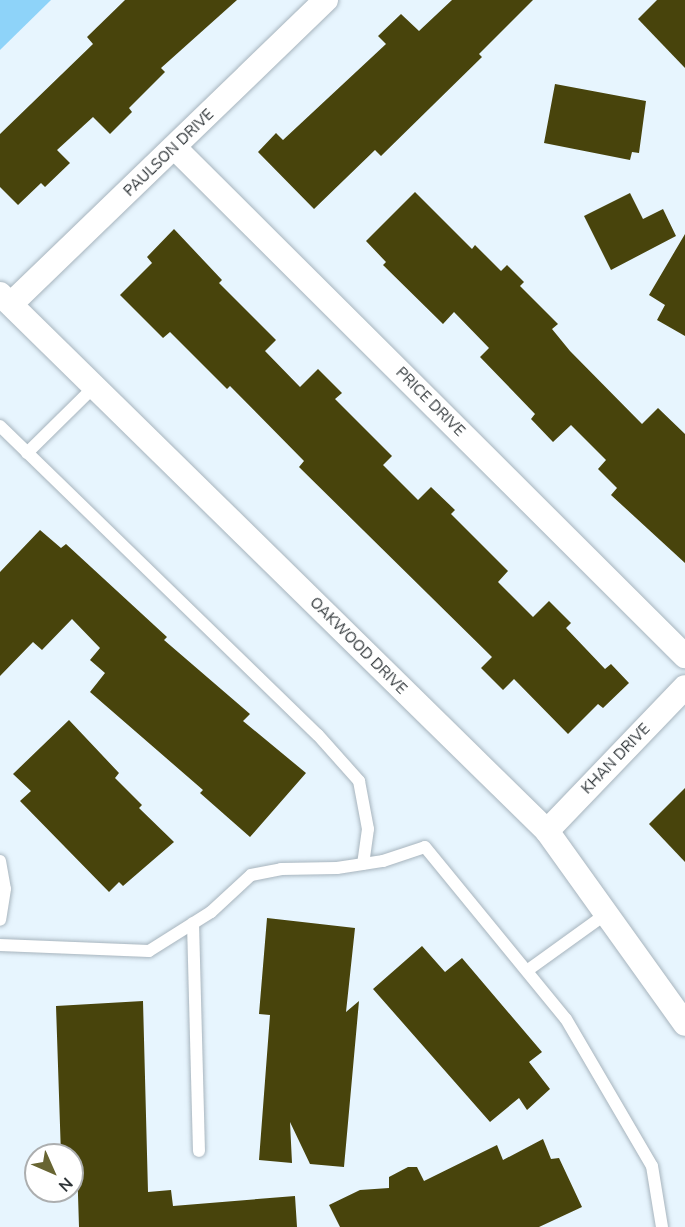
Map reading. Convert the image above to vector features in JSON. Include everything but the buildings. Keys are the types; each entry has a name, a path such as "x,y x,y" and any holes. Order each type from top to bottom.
{"street":[{"name":"PAULSON DRIVE","path":"6,299 175,148 326,0"},
{"name":"PRICE DRIVE","path":"175,148 685,656"},
{"name":"OAKWOOD DRIVE","path":"6,299 547,831 685,1024"},
{"name":"KHAN DRIVE","path":"547,831 685,687"}],"lane":[{"path":"27,453 95,386"},
{"path":"0,426 318,735 359,782 368,829 363,864"},
{"path":"0,945 149,951 193,923 250,875 281,868 363,864 425,848 528,970 566,1019 652,1166 662,1227"},
{"path":"0,861 5,889 0,920"},
{"path":"528,970 607,913"},
{"path":"193,923 200,1151"}],"shaded area":[{"path":"0,0 51,0 0,50"}]}
